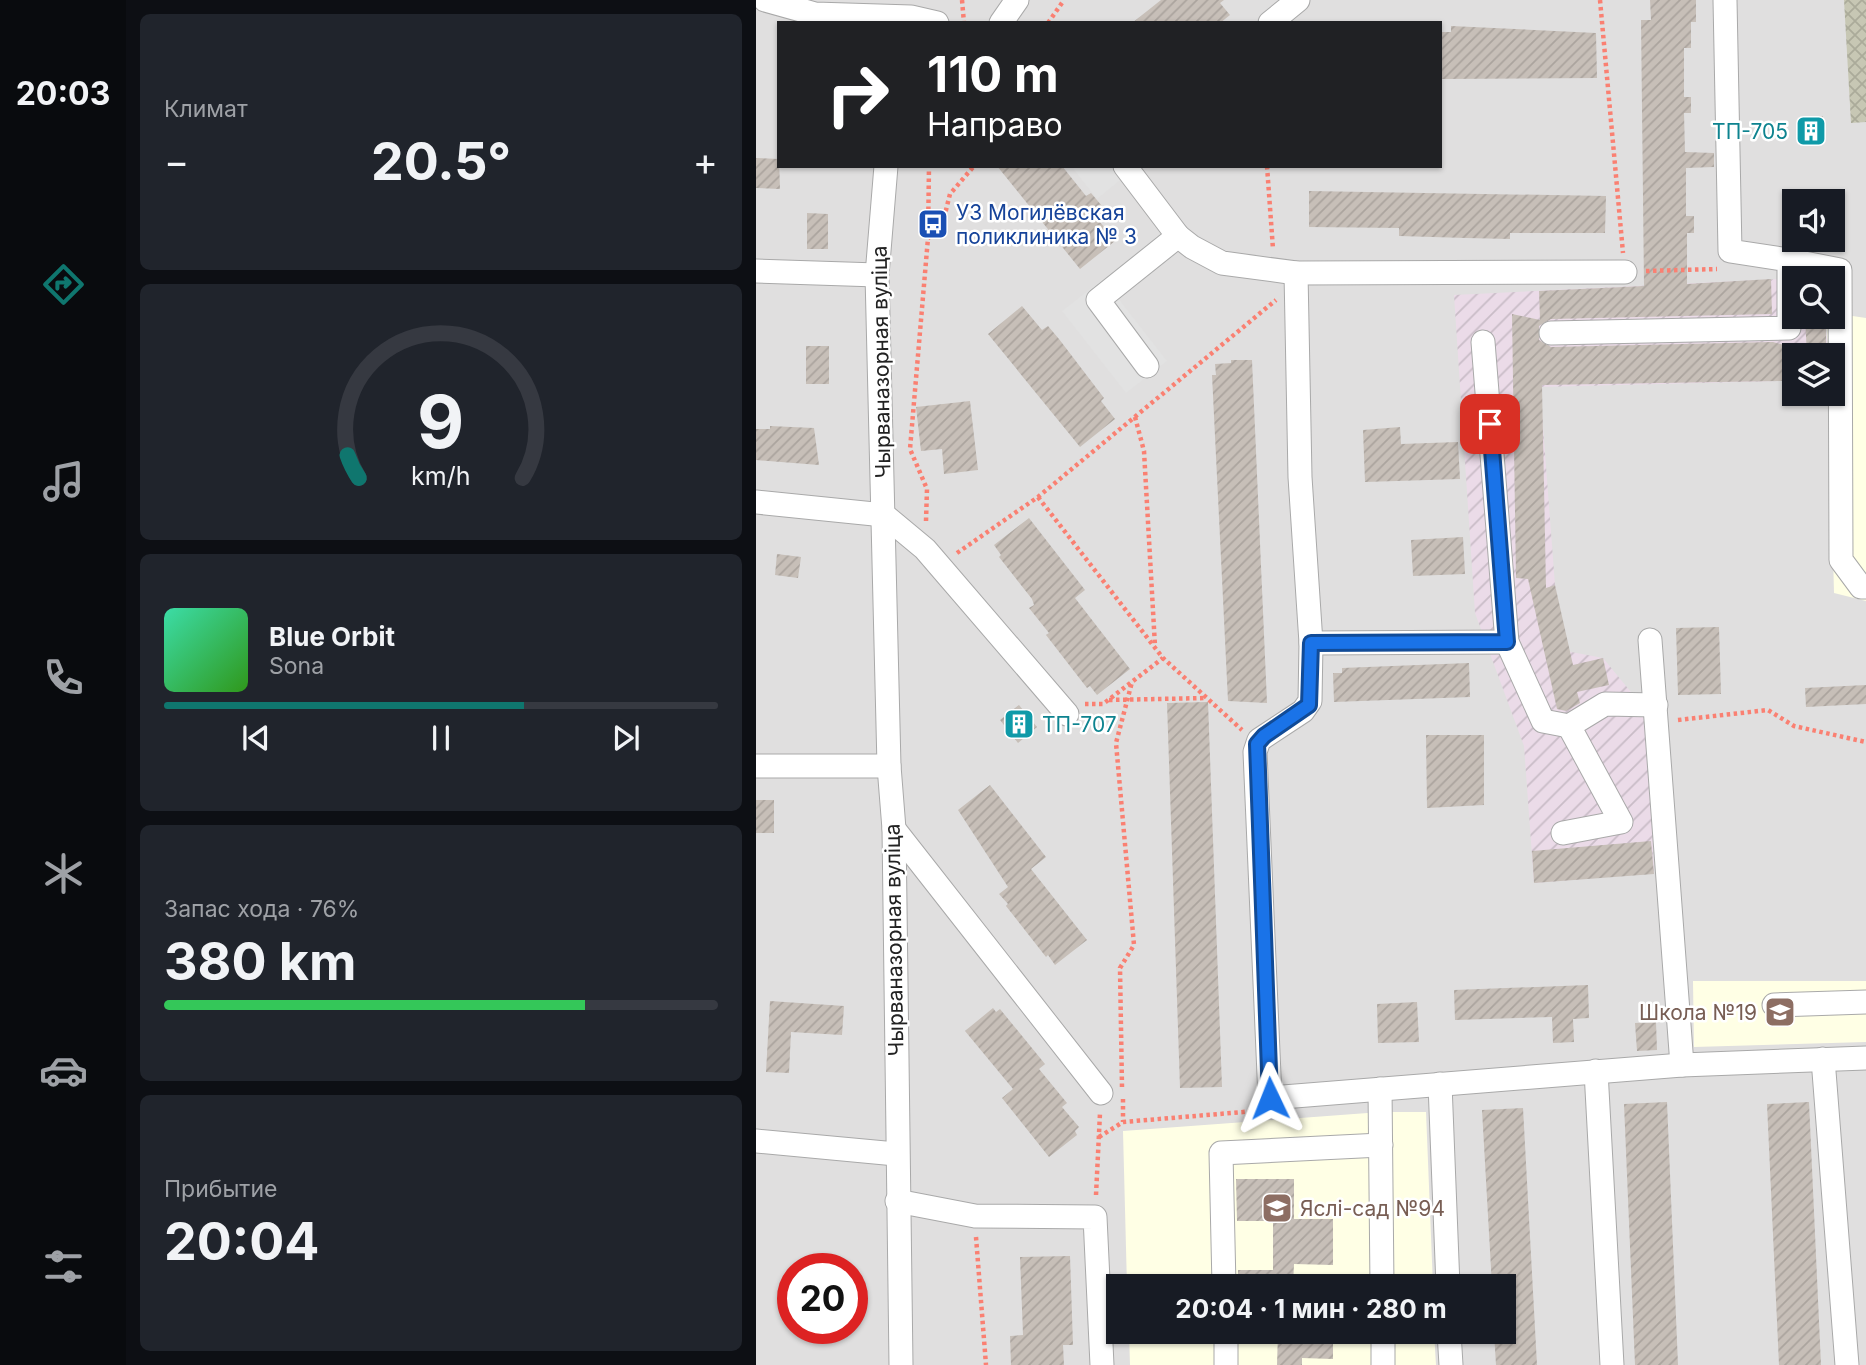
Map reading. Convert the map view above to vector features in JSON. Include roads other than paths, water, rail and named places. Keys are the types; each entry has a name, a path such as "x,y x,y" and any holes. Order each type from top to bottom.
{"street":[{"path":"765,0 815,14 912,13 931,21"},
{"path":"1002,21 1017,0"},
{"path":"1272,21 1298,0"},
{"path":"1725,0 1730,251 1840,270 1841,560 1861,587 1866,587"},
{"name":"Чырваназорная вуліца","path":"886,168 877,275 889,766 894,829 901,1365"},
{"path":"1127,168 1178,236 1222,263 1289,275 1625,272"},
{"path":"1147,366 1098,300 1178,236"},
{"path":"1551,333 1789,328 1790,260"},
{"path":"756,271 877,275"},
{"path":"1289,275 1311,643 1309,705 1264,736 1257,744 1270,1098 1682,1065 1866,1058"},
{"path":"1483,342 1507,642 1543,722 1569,726 1605,704 1656,714"},
{"path":"756,502 884,515 932,557 1063,710"},
{"path":"1650,640 1682,1065"},
{"path":"1311,643 1507,642"},
{"path":"1563,833 1621,822 1569,726"},
{"path":"756,766 889,766"},
{"path":"894,829 1101,1093"},
{"path":"1774,1004 1866,1002"},
{"path":"1823,1059 1847,1365"},
{"path":"1596,1071 1612,1365"},
{"path":"1440,1084 1448,1274"},
{"path":"1380,1089 1382,1274"},
{"path":"756,1140 897,1154"},
{"path":"1224,1274 1221,1153 1381,1145"},
{"path":"897,1201 975,1216 1095,1217 1102,1365"},
{"path":"1226,1344 1226,1365"},
{"path":"1383,1344 1383,1365"},
{"path":"1450,1344 1451,1365"}],"place":[{"name":"ТП-705","path":"1811,131"},
{"name":"УЗ Могилёвская поликлиника № 3","path":"933,224"},
{"name":"ТП-707","path":"1019,724"},
{"name":"Школа №19","path":"1780,1012"},
{"name":"Яслі-сад №94","path":"1277,1208"}]}
